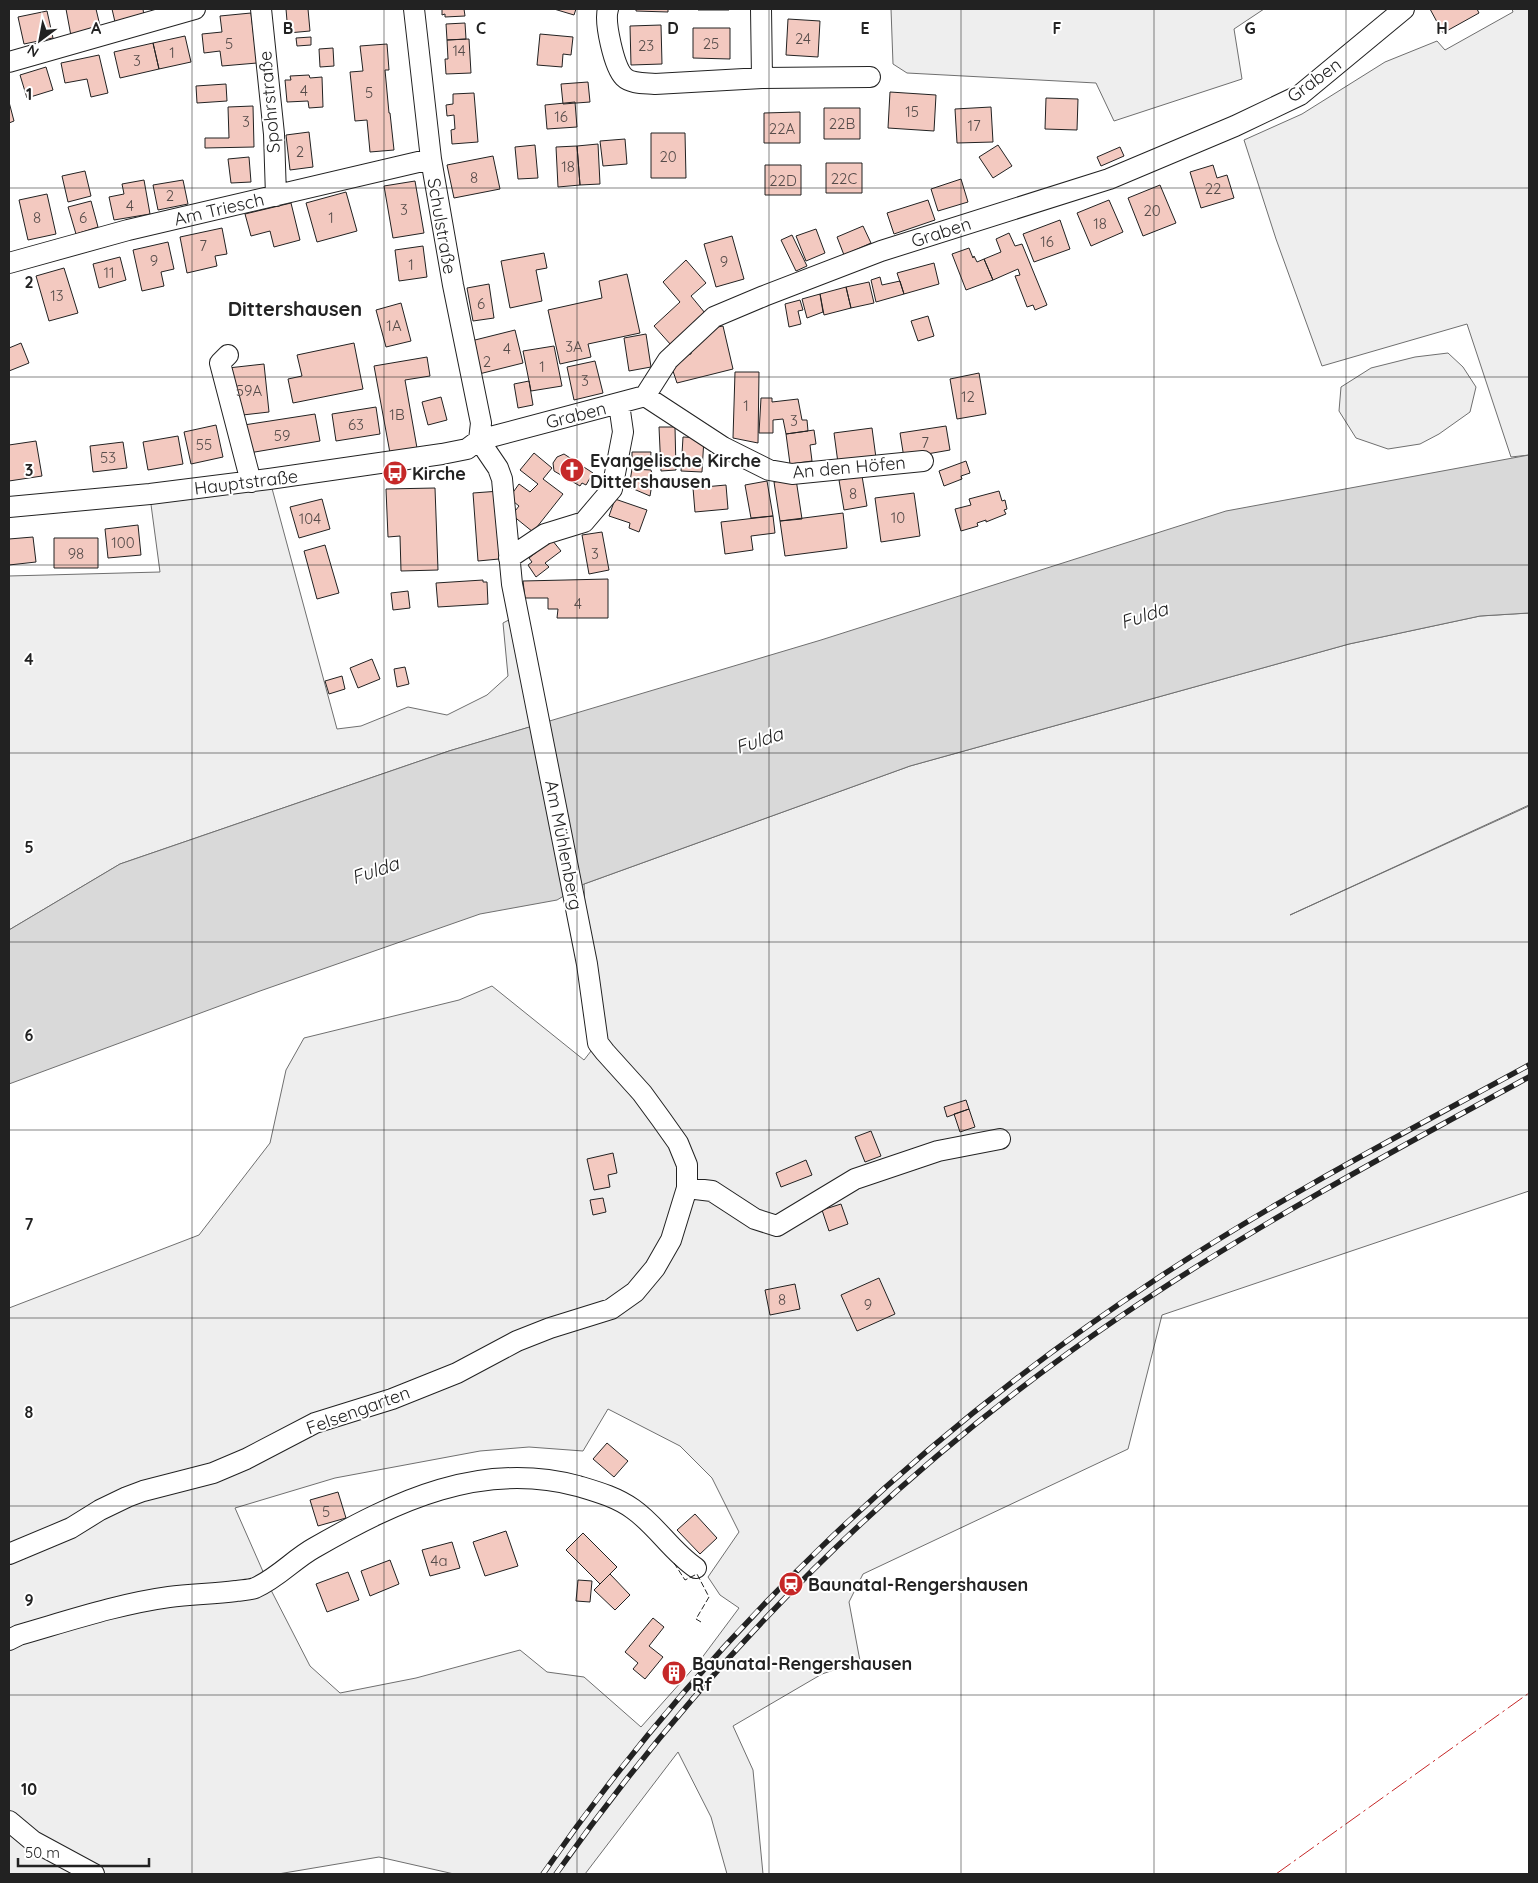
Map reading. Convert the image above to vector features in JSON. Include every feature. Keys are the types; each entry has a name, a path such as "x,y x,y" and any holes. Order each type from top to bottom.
{"street":[{"path":"9,62 195,9"},
{"name":"Spohrstraße","path":"261,9 274,134 276,196"},
{"name":"Schulstraße","path":"414,9 431,159 453,285 482,423 479,440"},
{"path":"608,9 606,16 613,55 624,77 637,83 654,84 762,78 870,77"},
{"path":"761,9 762,78"},
{"name":"Graben","path":"479,440 645,396 668,360 714,317 764,296 881,251 1109,179 1235,126 1300,95 1404,9"},
{"name":"Am Triesch","path":"9,263 128,230 431,159"},
{"path":"228,355 220,363 251,482"},
{"name":"An den Höfen","path":"645,396 723,446 769,470 792,474 923,461"},
{"path":"509,558 545,534 584,522 612,489 623,432 620,404"},
{"name":"Hauptstraße","path":"9,507 140,495 251,482 442,454 467,449 479,440"},
{"name":"Am Mühlenberg","path":"479,440 498,468 502,479 509,558 516,604 541,722 587,964 598,1043 642,1092 678,1143 687,1165 687,1188 675,1227"},
{"path":"687,1188 712,1191 755,1219 776,1226 855,1179 938,1151 1000,1139"},
{"name":"Felsengarten","path":"9,1554 71,1528 126,1497 213,1473 273,1446 315,1423 392,1399 457,1373 517,1341 611,1308 635,1292 655,1268 671,1240 675,1227"},
{"path":"9,1640 19,1635 139,1602 171,1596 210,1595 254,1588 285,1571 311,1549 376,1514 435,1490 480,1480 527,1478 566,1483 608,1494 634,1509 682,1558 696,1568"},
{"path":"9,1821 33,1841 94,1874"}],"shaded area":[{"path":"891,9 1264,9 1234,29 1242,79 1114,121 1096,83 907,73 893,64"},
{"path":"1512,9 1529,9 1529,455 1511,457 1467,324 1322,366 1276,239 1244,140 1302,114 1385,62 1437,41 1445,50 1513,12"},
{"path":"1448,353 1463,367 1476,387 1470,412 1439,434 1420,444 1388,449 1356,438 1339,411 1341,387 1371,368 1415,357"},
{"path":"270,481 337,729 361,726 408,707 447,715 487,695 508,676 503,623 522,613 540,724 449,751 120,864 9,930 9,576 160,572 150,497"},
{"path":"1529,613 1529,805 1290,915 1529,806 1529,1191 1162,1315 1128,1449 863,1574 849,1602 860,1661 822,1674 733,1726 753,1770 763,1874 727,1874 711,1817 678,1752 585,1874 454,1874 379,1857 278,1874 9,1874 9,1308 199,1235 270,1143 286,1070 304,1038 459,1000 492,986 584,1060 598,1042 587,964 584,884 910,766 1349,644 1480,616","holes":["608,1409 680,1446 712,1478 739,1532 708,1577 720,1595 739,1608 698,1663 641,1727 584,1677 547,1672 520,1650 416,1678 340,1693 310,1666 272,1592 235,1508 335,1478 480,1451 529,1447 583,1451"]}],"water":[{"name":"Fulda","path":"1529,455 1529,613 1480,616 1349,644 910,766 584,884 557,900 480,914 260,991 9,1084 9,930 120,864 449,751 821,640 1226,511"}],"building":[{"path":"66,9 96,9 101,30 71,36"},
{"path":"112,9 143,9 144,16 115,22"},
{"path":"286,9 308,9 310,31 288,33"},
{"path":"442,9 464,9 465,16 445,17 445,14 442,15"},
{"path":"554,9 576,9 574,15"},
{"path":"636,9 668,9 668,12 636,11"},
{"path":"729,9 729,10 698,10"},
{"path":"1430,9 1477,9 1479,13 1443,33"},
{"path":"47,11 53,38 24,44 18,17"},
{"path":"251,13 257,63 222,66 220,51 204,53 202,34 222,32 220,16"},
{"path":"788,19 820,21 818,57 786,55"},
{"path":"465,23 466,39 447,40 446,24"},
{"path":"661,25 662,64 631,65 630,26"},
{"path":"693,28 730,28 730,59 693,58"},
{"path":"540,34 573,37 571,55 563,54 562,67 537,65"},
{"path":"185,36 191,62 159,69 153,43"},
{"path":"311,37 311,45 297,46 296,38"},
{"path":"469,39 471,73 446,74 445,59 448,59 447,40"},
{"path":"153,43 159,69 120,78 114,52"},
{"path":"387,44 389,70 385,70 394,150 370,152 367,120 355,121 350,72 363,71 360,46"},
{"path":"333,48 334,66 320,67 319,49"},
{"path":"99,55 108,93 91,97 87,79 65,83 61,63"},
{"path":"46,67 53,90 27,98 20,75"},
{"path":"309,75 310,78 322,77 323,107 309,108 308,101 287,102 285,80 291,80 290,76"},
{"path":"588,82 590,102 563,104 561,84"},
{"path":"226,84 227,101 197,103 196,86"},
{"path":"890,92 936,95 934,131 888,128"},
{"path":"474,93 478,142 452,144 451,130 455,129 454,115 447,116 446,105 453,104 453,94"},
{"path":"1046,98 1078,99 1077,130 1045,129"},
{"path":"9,102 14,121 9,123"},
{"path":"575,102 577,127 547,129 545,105"},
{"path":"253,106 254,147 205,148 205,138 229,138 228,107"},
{"path":"991,107 993,142 957,143 955,109"},
{"path":"824,108 860,108 860,139 824,139"},
{"path":"800,112 800,143 764,143 764,113"},
{"path":"309,132 313,167 290,170 286,135"},
{"path":"651,133 685,133 686,178 651,178"},
{"path":"625,139 627,164 603,166 600,141"},
{"path":"598,144 600,184 580,185 577,146"},
{"path":"535,145 538,178 518,179 515,147"},
{"path":"998,145 1012,166 993,178 979,157"},
{"path":"577,146 580,185 558,187 556,147"},
{"path":"1120,147 1124,156 1101,166 1097,157"},
{"path":"493,156 500,189 454,198 447,165"},
{"path":"249,157 251,182 231,183 228,159"},
{"path":"826,163 862,163 862,193 826,193"},
{"path":"765,165 801,165 801,195 765,195"},
{"path":"1213,165 1217,178 1227,175 1234,198 1201,208 1190,172"},
{"path":"85,171 91,196 68,202 62,176"},
{"path":"961,179 968,202 938,211 931,189"},
{"path":"144,180 150,214 114,220 109,197 124,194 122,184"},
{"path":"183,180 188,204 158,210 153,185"},
{"path":"415,181 424,233 393,238 384,186"},
{"path":"1160,185 1176,223 1143,236 1128,198"},
{"path":"346,192 357,231 317,242 306,203"},
{"path":"47,194 56,234 28,240 19,200"},
{"path":"928,200 935,220 894,234 887,213"},
{"path":"1109,200 1123,232 1091,246 1077,213"},
{"path":"91,201 98,227 76,234 68,207"},
{"path":"291,203 300,240 274,247 270,231 251,236 245,214"},
{"path":"1060,220 1070,249 1034,262 1023,234"},
{"path":"863,226 871,243 844,255 837,237"},
{"path":"222,228 227,254 215,256 217,266 187,273 180,237"},
{"path":"816,229 825,253 806,261 796,236"},
{"path":"1009,233 1015,246 1022,244 1047,305 1035,310 1033,305 1027,307 1015,276 1020,275 1018,269 993,280 984,259 1001,252 996,239"},
{"path":"792,235 807,266 796,271 781,240"},
{"path":"732,236 744,279 716,287 704,244"},
{"path":"168,242 174,269 161,272 164,286 142,291 133,250"},
{"path":"423,246 427,277 399,281 395,250"},
{"path":"969,248 977,262 984,259 993,280 966,290 952,254"},
{"path":"544,253 547,268 536,270 542,301 510,308 501,261"},
{"path":"120,257 126,280 99,288 93,264"},
{"path":"686,260 706,283 691,296 705,313 671,345 654,326 680,302 663,282"},
{"path":"934,263 939,284 904,294 897,273"},
{"path":"64,268 78,313 49,321 36,276"},
{"path":"627,274 640,333 588,344 591,357 560,364 548,310 602,298 599,281"},
{"path":"880,277 882,285 900,281 904,294 876,302 871,280"},
{"path":"869,282 874,303 851,308 846,287"},
{"path":"489,284 494,318 473,321 467,288"},
{"path":"846,287 851,308 824,315 820,294"},
{"path":"820,294 823,312 807,318 802,299"},
{"path":"800,300 803,310 798,311 801,324 789,327 785,304"},
{"path":"401,303 411,341 386,347 376,310"},
{"path":"928,316 934,336 918,341 911,321"},
{"path":"723,326 733,369 677,383 673,371 683,356 691,354 692,347 712,328"},
{"path":"515,330 523,363 479,374 471,341"},
{"path":"646,334 651,367 629,371 624,338"},
{"path":"21,343 29,363 9,371 9,348"},
{"path":"354,343 363,389 293,403 288,379 302,376 297,355"},
{"path":"554,346 562,386 531,391 523,351"},
{"path":"427,357 430,376 405,380 417,448 390,453 374,366"},
{"path":"595,361 603,393 574,400 567,367"},
{"path":"264,364 269,412 234,416 228,368"},
{"path":"735,372 759,372 758,443 733,438"},
{"path":"979,373 986,414 957,419 950,379"},
{"path":"529,381 533,405 518,408 514,384"},
{"path":"441,397 447,420 428,425 422,402"},
{"path":"761,398 772,398 772,402 798,399 802,420 807,420 808,431 786,434 783,419 773,420 773,433 759,433"},
{"path":"376,407 380,434 336,441 332,414"},
{"path":"315,414 320,441 249,453 244,425"},
{"path":"216,425 223,457 191,464 184,432"},
{"path":"946,426 950,450 904,458 900,433"},
{"path":"659,427 675,427 676,470 661,471"},
{"path":"872,428 876,458 838,463 834,433"},
{"path":"814,430 816,444 810,445 812,461 790,464 786,434"},
{"path":"178,436 183,464 148,470 143,442"},
{"path":"683,437 704,438 702,472 681,471"},
{"path":"36,441 42,476 9,481 9,445"},
{"path":"123,442 127,468 93,472 90,446"},
{"path":"632,452 651,452 650,465 632,465"},
{"path":"534,453 552,468 543,479 563,494 533,532 512,515 519,506 509,498 519,484 530,492 538,484 520,470"},
{"name":"Evangelische Kirche Dittershausen","path":"564,454 593,473 586,485 582,483 580,486 554,471 553,463 557,457"},
{"path":"966,461 970,473 961,476 962,479 944,486 939,471"},
{"path":"632,469 651,470 653,478 650,496 629,487"},
{"path":"862,476 867,506 844,510 839,480"},
{"path":"796,479 802,519 780,521 774,482"},
{"path":"767,481 773,516 751,518 745,485"},
{"path":"726,485 728,509 695,512 693,488"},
{"path":"435,488 438,570 401,571 400,536 388,537 386,489"},
{"path":"500,491 499,559 478,561 473,493"},
{"path":"999,491 1002,501 1005,500 1007,509 1004,510 1006,514 986,522 986,520 977,523 978,526 961,531 955,509 971,505 969,499"},
{"path":"914,493 920,536 881,542 875,498"},
{"path":"322,499 330,529 299,538 290,507"},
{"path":"615,499 647,510 639,532 629,528 630,523 609,516"},
{"path":"843,513 847,548 785,556 780,521"},
{"path":"773,516 775,533 751,536 753,550 725,554 721,522"},
{"path":"138,525 141,555 108,558 105,529"},
{"path":"602,532 609,570 589,574 582,535"},
{"path":"33,537 36,562 9,565 9,539"},
{"path":"54,538 98,538 98,568 54,568"},
{"path":"552,540 561,551 545,563 549,567 536,577 528,565 532,562 529,558"},
{"path":"325,545 339,593 317,599 304,551"},
{"path":"608,579 608,618 557,618 558,609 548,609 548,598 525,598 523,581"},
{"path":"483,580 483,582 487,582 488,604 438,607 436,583"},
{"path":"408,591 410,608 393,610 391,593"},
{"path":"372,659 380,679 358,688 350,668"},
{"path":"405,667 409,684 397,687 394,669"},
{"path":"342,676 345,689 329,694 325,681"},
{"path":"966,1100 969,1109 947,1117 944,1107"},
{"path":"969,1109 975,1127 960,1132 954,1114"},
{"path":"871,1131 881,1156 865,1162 855,1137"},
{"path":"613,1153 617,1173 608,1175 610,1187 594,1190 587,1159"},
{"path":"806,1160 812,1175 781,1187 776,1173"},
{"path":"603,1198 606,1212 593,1215 590,1200"},
{"path":"841,1204 848,1224 829,1231 822,1210"},
{"path":"879,1278 895,1314 857,1331 841,1295"},
{"path":"795,1284 800,1309 770,1315 765,1290"},
{"path":"607,1443 628,1461 614,1477 593,1459"},
{"path":"338,1492 346,1518 318,1526 310,1500"},
{"path":"695,1514 717,1538 700,1554 677,1530"},
{"path":"506,1531 518,1566 485,1576 473,1542"},
{"path":"583,1533 617,1567 600,1584 566,1550"},
{"path":"452,1542 460,1568 430,1576 422,1550"},
{"path":"390,1560 399,1584 370,1596 361,1571"},
{"path":"348,1572 359,1600 327,1612 316,1584"},
{"path":"610,1574 630,1595 615,1610 594,1590"},
{"path":"578,1580 592,1581 590,1602 576,1601"},
{"path":"653,1618 664,1627 649,1646 663,1657 645,1679 633,1669 638,1663 625,1652"},
{"name":"Baunatal-Rengershausen Rf","path":"677,1662 685,1669 671,1684 663,1676"}],"railway":[{"path":"543,1874 607,1787 675,1703 746,1623 822,1546 901,1474 984,1404 1069,1339 1203,1249 1341,1167 1529,1065"},
{"path":"556,1874 615,1794 678,1716 744,1641 813,1570 886,1501 961,1436 1040,1374 1170,1283 1322,1191 1529,1077"}],"fence":[{"path":"674,1563 685,1580 697,1574 709,1597 696,1619 701,1622"}],"power":[{"path":"1276,1874 1529,1693"}],"place":[{"name":"Evangelische Kirche Dittershausen","path":"572,470"},
{"name":"Kirche","path":"395,473"},
{"name":"Baunatal-Rengershausen","path":"791,1584"},
{"name":"Baunatal-Rengershausen Rf","path":"674,1673"}],"district":[{"name":"Dittershausen","path":"295,308"}]}
